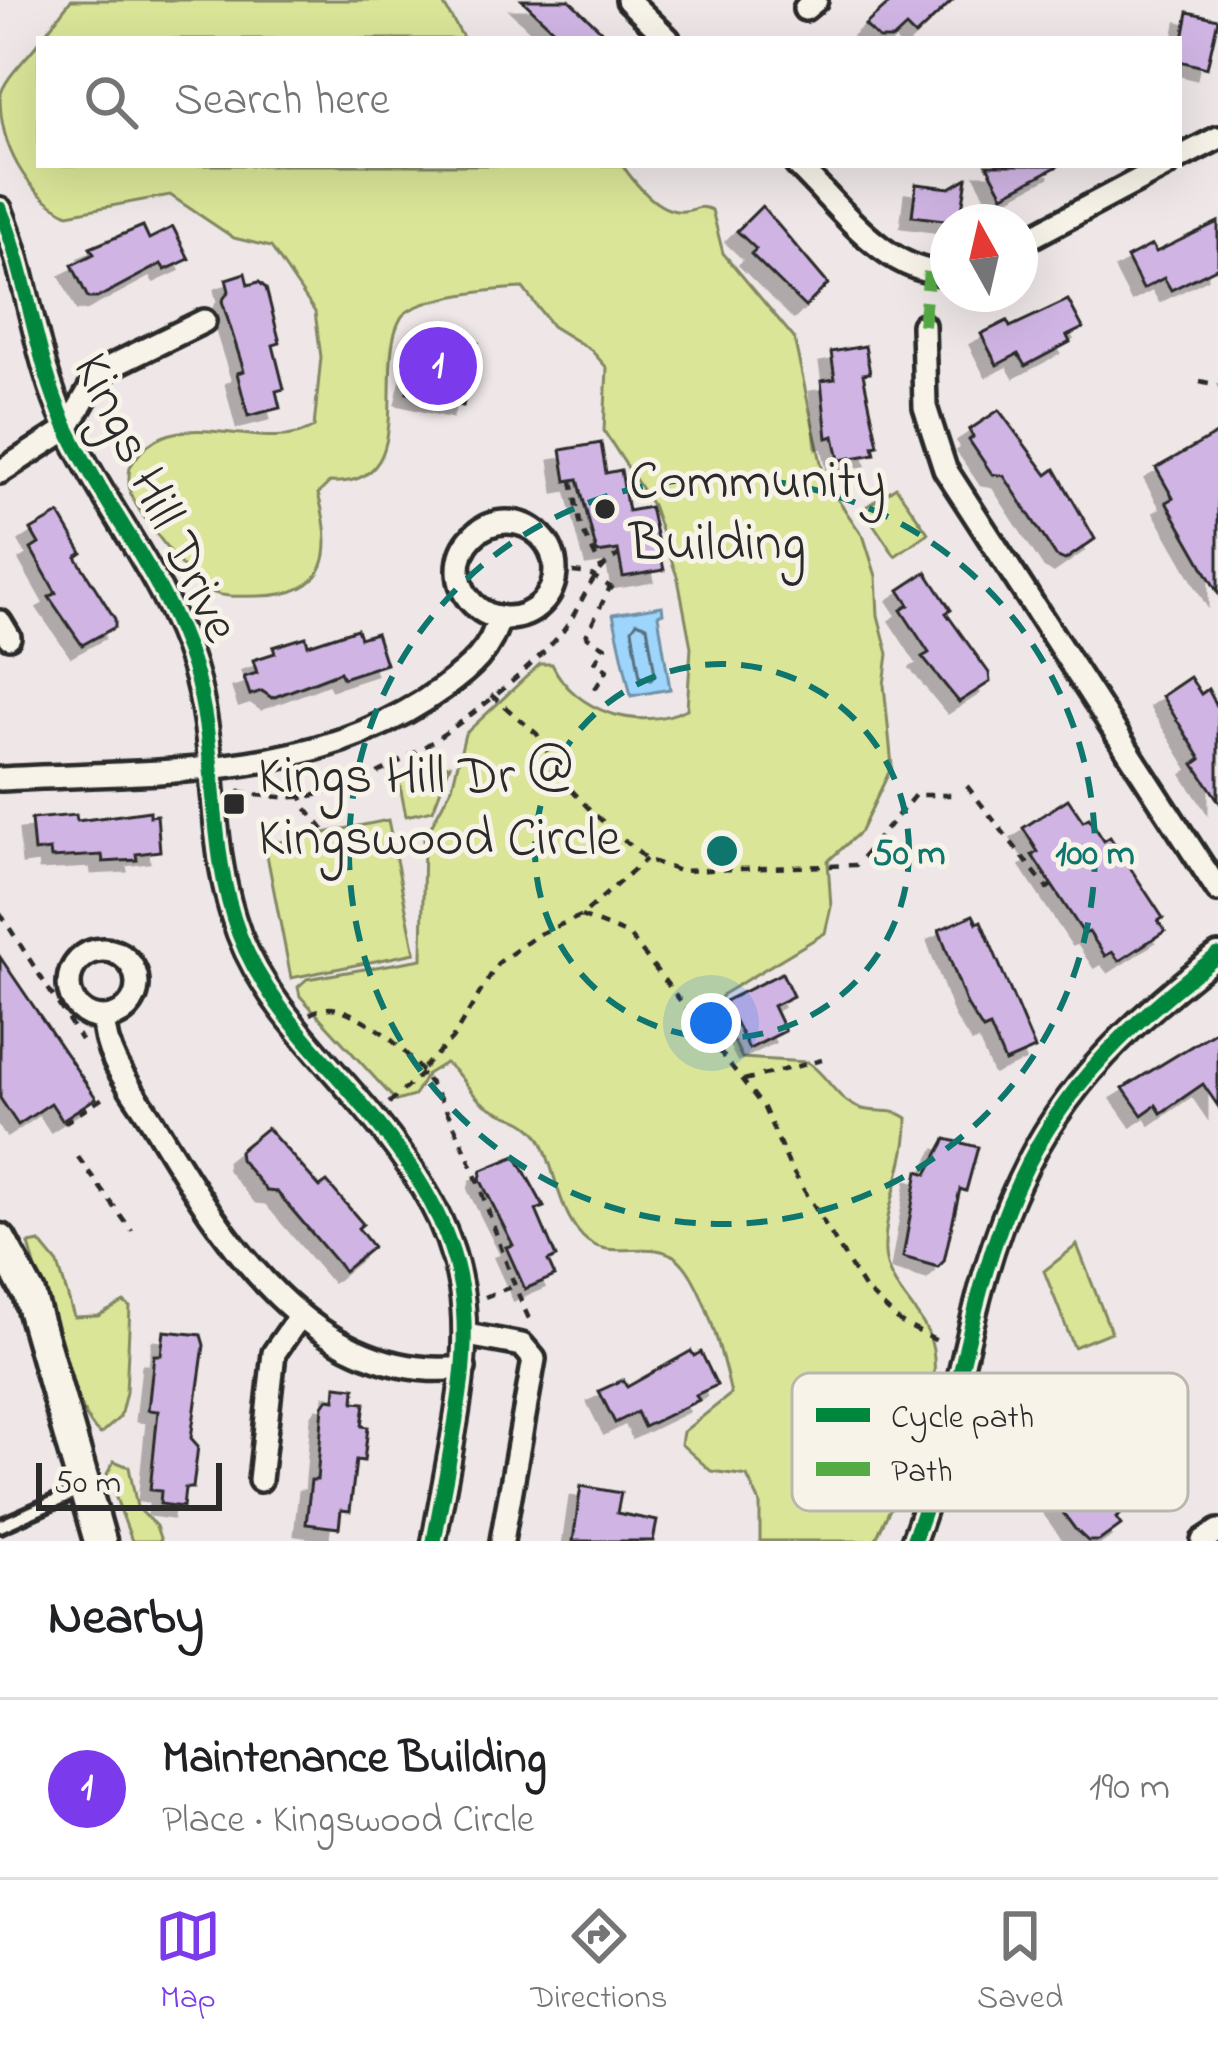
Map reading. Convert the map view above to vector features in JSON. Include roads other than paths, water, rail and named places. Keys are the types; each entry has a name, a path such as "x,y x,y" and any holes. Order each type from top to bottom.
{"street":[{"path":"628,0 665,36"},
{"path":"1182,156 1218,138"},
{"path":"800,168 889,254 930,272"},
{"path":"1038,233 1160,168"},
{"name":"Kings Hill Drive","path":"0,209 44,370 67,429 182,634 199,686 212,766 218,854 232,917 258,975 435,1201 452,1244 467,1335 442,1540"},
{"path":"0,472 67,429 93,384 110,367 204,321"},
{"path":"923,325 926,407 945,469 1218,890"},
{"path":"498,523 530,528 548,546 555,570 552,586 538,607 524,615 499,617 476,607 462,587 459,562 476,534 498,523"},
{"path":"0,779 212,766 287,758 344,744 430,697 480,657 499,617"},
{"path":"963,1373 1006,1211 1050,1124 1136,1020 1218,955"},
{"path":"104,1019 108,1051 192,1186 299,1317 357,1351 396,1365 464,1369"},
{"path":"0,1240 29,1294 100,1541"},
{"path":"260,1480 274,1354 299,1317"},
{"path":"467,1335 526,1347 534,1362 502,1541"},
{"path":"913,1541 923,1511"},
{"path":"1203,1541 1218,1531"}],"lane":[{"path":"0,1526 82,1490"}],"water":[{"path":"662,606 663,613 658,615 670,689 631,696 613,614"}],"place":[{"name":"Maintenance Building","path":"438,366"},
{"name":"Community Building","path":"605,509"},
{"name":"Kings Hill Dr @ Kingswood Circle","path":"234,804"}]}
